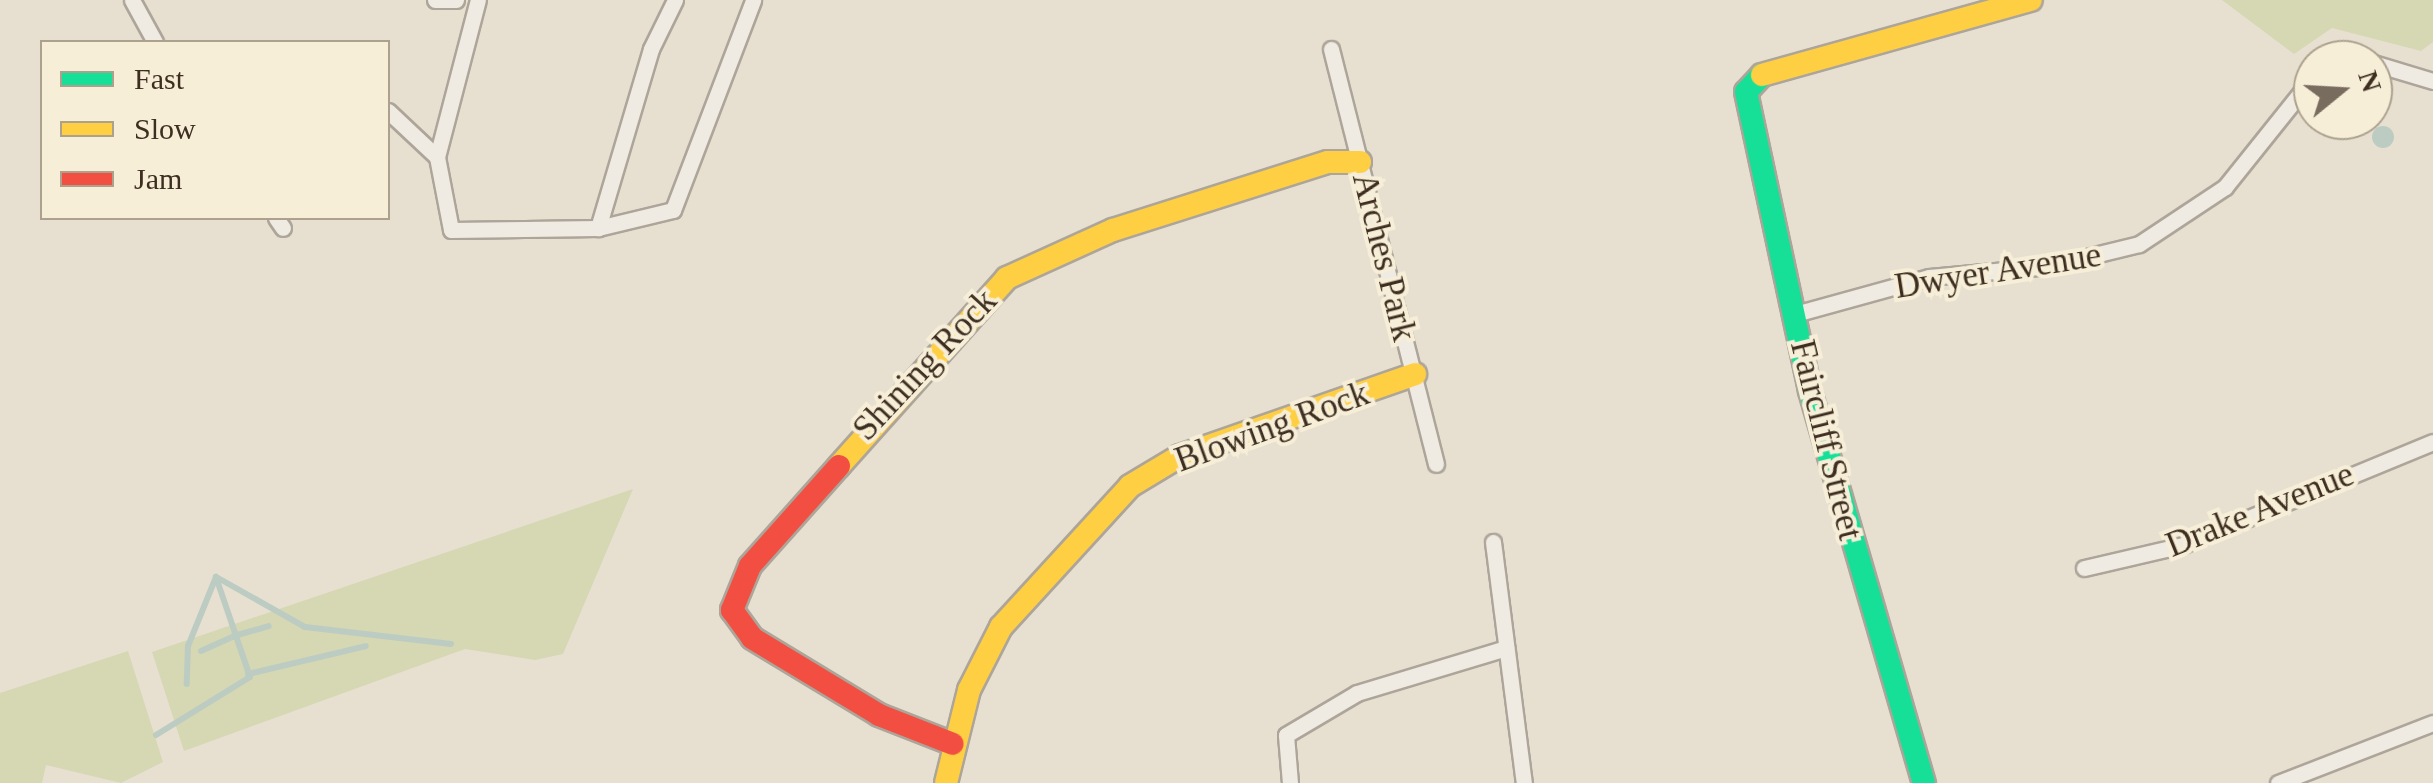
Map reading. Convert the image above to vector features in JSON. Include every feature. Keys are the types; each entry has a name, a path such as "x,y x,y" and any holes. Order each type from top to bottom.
{"street":[{"path":"132,0 155,40"},
{"path":"436,0 456,0"},
{"path":"478,0 437,157 451,230 598,228 672,210 753,0"},
{"path":"598,228 651,49 675,0"},
{"name":"Faircliff Street","path":"1924,783 1795,314 1746,92 1770,67 2031,0"},
{"name":"Arches Park","path":"1331,50 1436,464"},
{"path":"2393,69 2433,81"},
{"name":"Dwyer Avenue","path":"1795,314 1929,276 2078,261 2139,244 2226,187 2293,102"},
{"path":"390,113 437,157"},
{"name":"Shining Rock","path":"953,744 878,714 752,638 732,610 780,524 1006,278 1114,230 1328,162 1360,162"},
{"name":"Blowing Rock","path":"946,783 953,744 1001,627 1130,486 1180,456 1415,374"},
{"name":"Drake Avenue","path":"2084,568 2183,545 2433,442"},
{"path":"1492,542 1524,783"},
{"path":"1290,783 1286,735 1357,693 1506,648"},
{"path":"2278,783 2433,723"}],"green space":[{"path":"2222,0 2433,0 2433,42 2421,51 2393,44 2393,40 2332,28 2314,40 2293,40 2293,53"},
{"path":"633,489 563,654 535,660 465,649 184,751 152,652"},
{"path":"128,651 163,762 121,783 46,765 42,783 0,783 0,693"}],"shaded area":[{"path":"2393,133 2394,137 2393,141 2391,145 2375,145 2373,140 2393,140"}],"waterway":[{"path":"156,735 250,677 216,577 188,646 187,684"},
{"path":"218,578 305,627 451,644"},
{"path":"234,636 269,626"},
{"path":"201,651 234,636"},
{"path":"248,674 366,646"}],"traffic: fast":[{"path":"1762,75 1746,92 1810,391 1924,783"}],"traffic: slow":[{"path":"1762,75 2031,0"},
{"path":"839,466 1007,278 1113,230 1328,162 1360,162"},
{"path":"946,783 969,690 1001,627 1130,486 1180,456 1415,374"}],"traffic: jam":[{"path":"839,466 750,566 732,610 752,638 879,715 953,744"}]}
